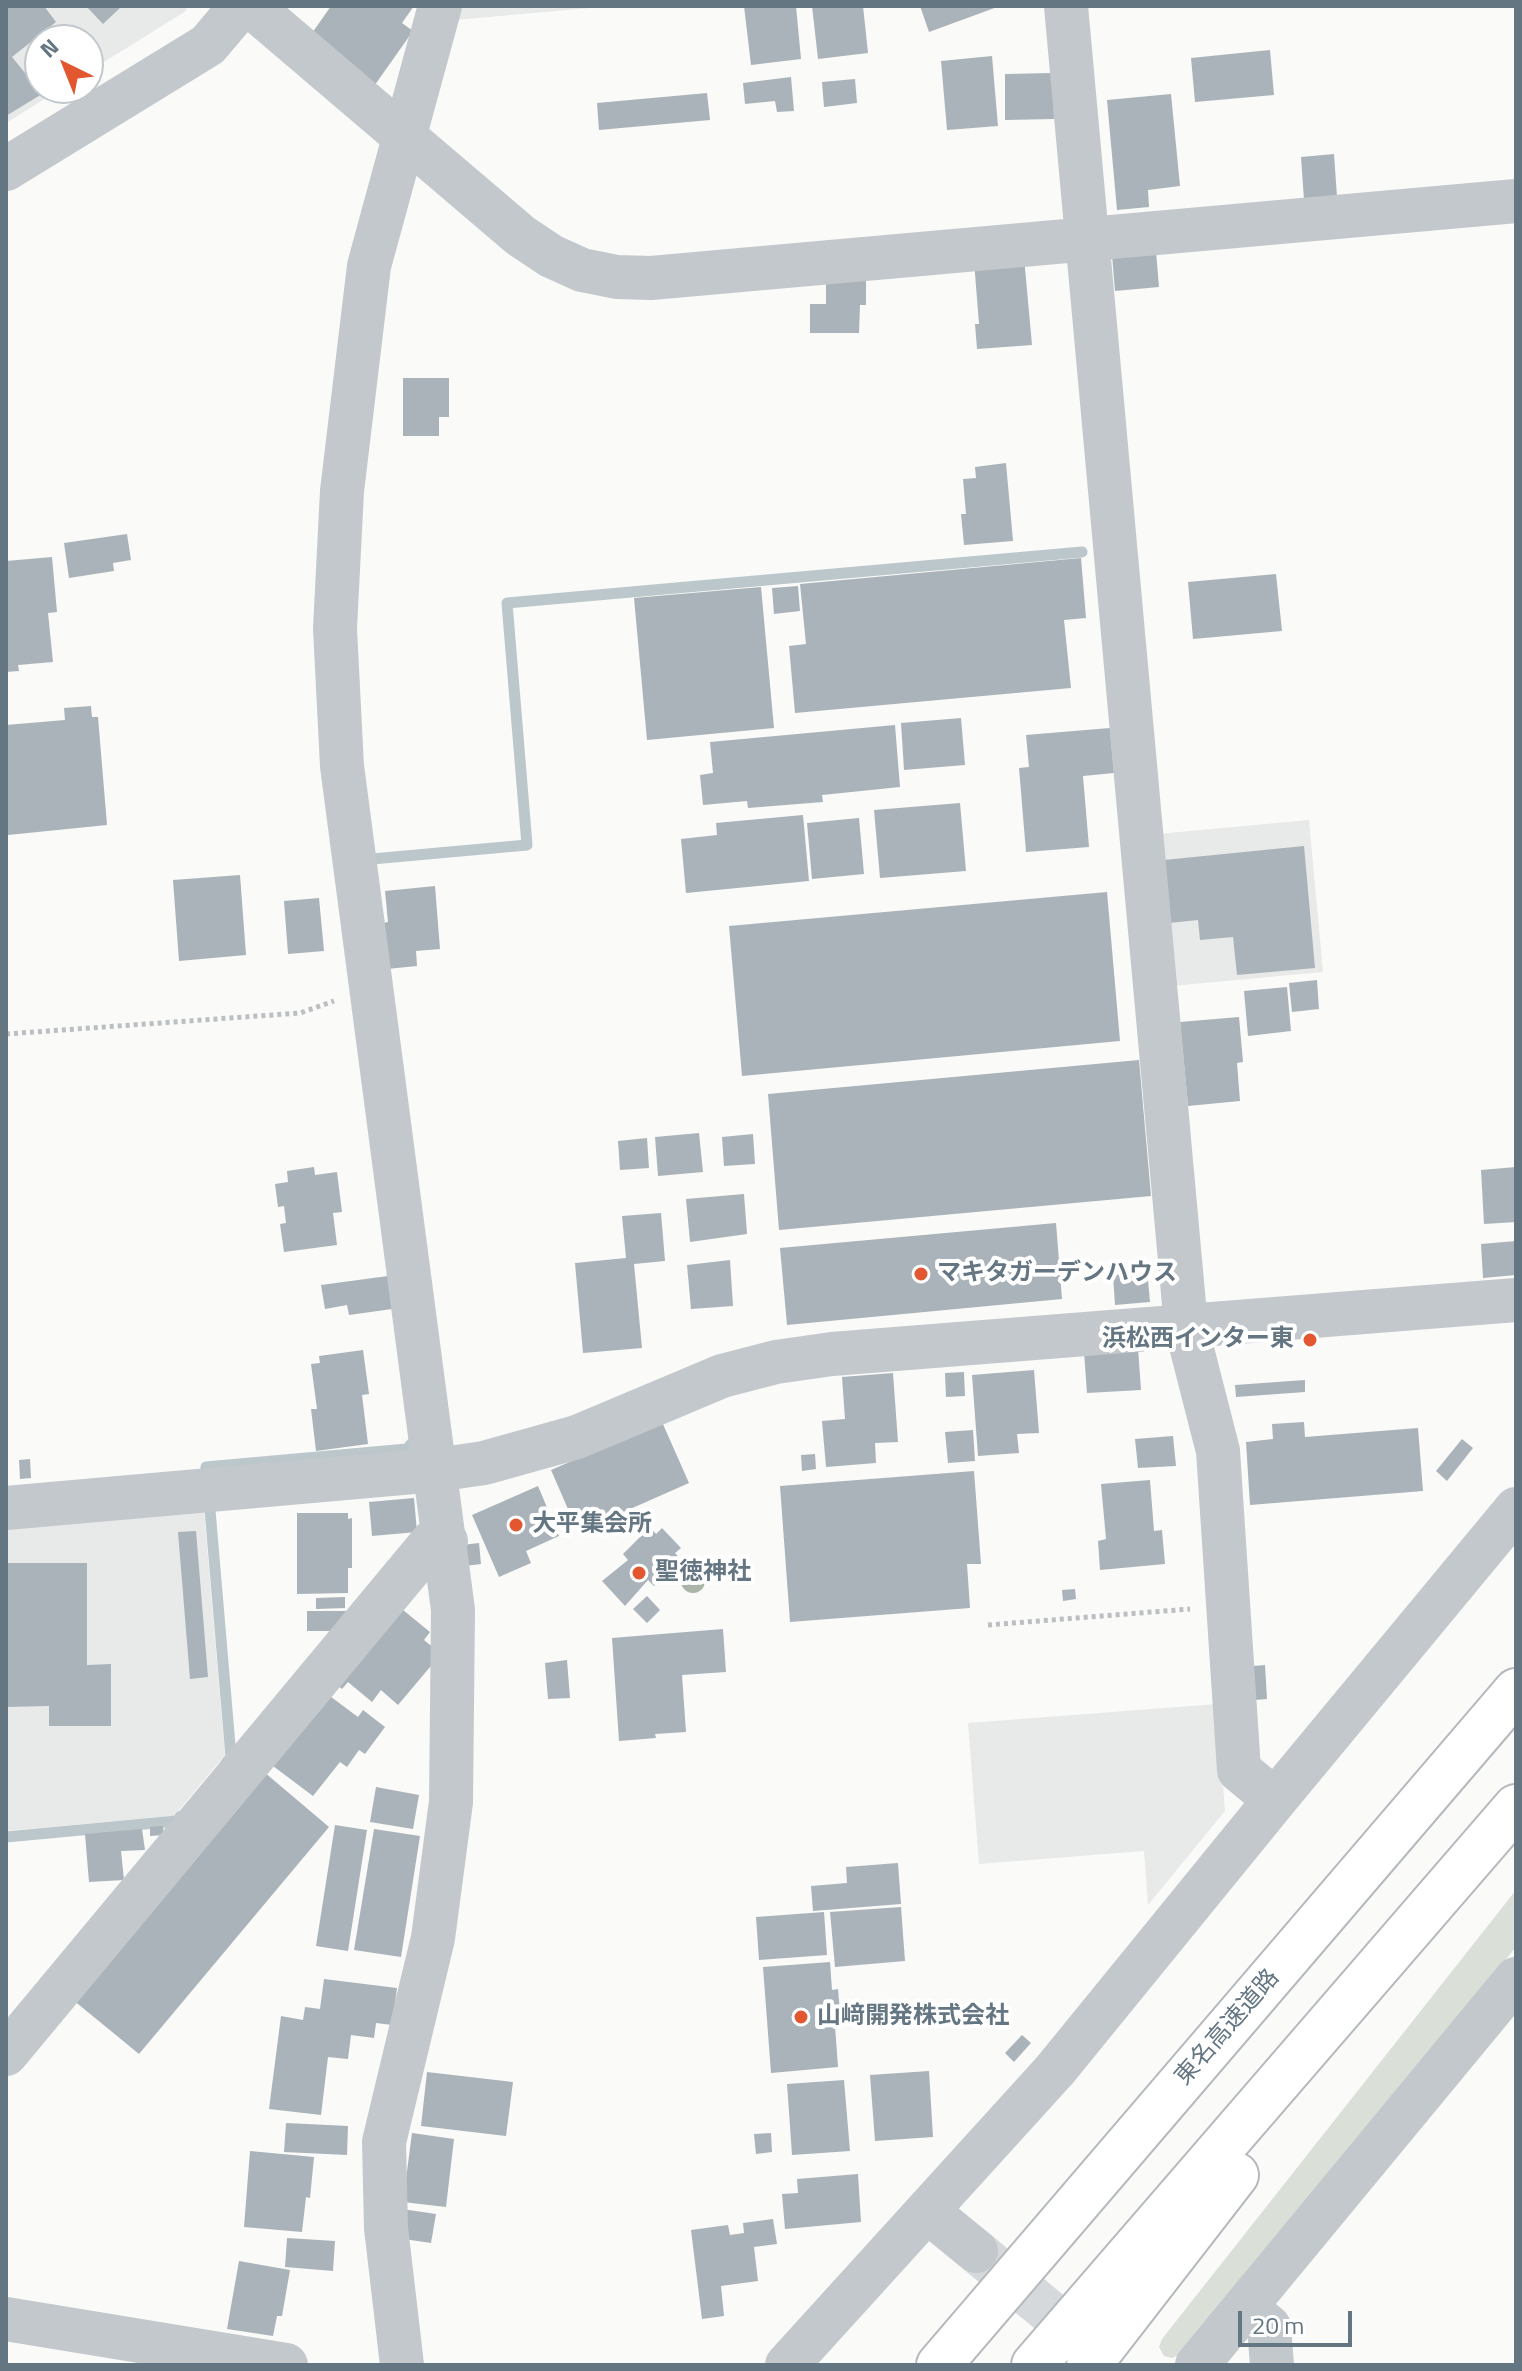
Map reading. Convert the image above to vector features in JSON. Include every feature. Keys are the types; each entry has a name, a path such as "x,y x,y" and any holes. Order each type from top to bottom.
{"highway":[{"name":"東名高速道路","path":"939,2365 1516,1691"},
{"path":"1034,2365 1516,1807"},
{"path":"1089,2365 1202,2217 1516,1822"}],"street":[{"path":"6,169 208,45 241,6"},
{"path":"251,6 521,236 551,256 582,270 617,277 667,277 1516,201"},
{"path":"402,2365 386,2228 384,2142 433,1938 451,1802 453,1610 342,766 335,629 342,491 369,266 440,6"},
{"path":"1066,6 1186,1326 1218,1451 1239,1770 1275,1800"},
{"path":"6,1508 436,1470 484,1463 577,1437 722,1376 776,1362 832,1354 1516,1300"},
{"path":"787,2365 1055,2070 1516,1509"},
{"path":"6,2054 432,1542 446,1541"},
{"path":"1197,2365 1516,1979"},
{"path":"927,2211 976,2251"},
{"path":"1245,2307 1269,2327 1272,2365"},
{"path":"6,2319 286,2365"}],"path":[{"path":"6,1034 300,1013 345,997"},
{"path":"988,1625 1228,1606"}],"shaded area":[{"path":"6,6 187,6 186,11 104,62 104,24 24,24 24,104 36,104 6,123"},
{"path":"457,6 612,6 455,20"},
{"path":"1309,820 1323,972 1172,986 1158,834"},
{"path":"204,1511 225,1755 174,1816 6,1831 6,1528"},
{"path":"1217,1704 1225,1811 1148,1905 1144,1851 979,1864 968,1723"},
{"path":"1516,1890 1516,1947 1181,2354 1172,2358 1164,2356 1159,2347 1162,2339"}],"building":[{"path":"6,6 44,6 56,22 24,24 24,47 12,57 24,72 26,104 6,116"},
{"path":"86,6 122,6 103,24"},
{"path":"331,6 414,6 402,23 413,31 372,89 310,36"},
{"path":"744,6 796,6 801,59 751,65"},
{"path":"812,6 863,6 868,53 818,59"},
{"path":"920,6 1000,6 929,32"},
{"path":"1270,50 1274,95 1195,102 1191,58"},
{"path":"992,56 998,126 947,130 941,61"},
{"path":"1053,73 1054,119 1005,120 1005,74"},
{"path":"791,77 794,111 777,112 775,101 745,104 743,83"},
{"path":"855,79 857,103 824,107 822,82"},
{"path":"707,93 710,120 599,130 597,103"},
{"path":"1171,94 1180,186 1148,190 1149,207 1117,210 1107,100"},
{"path":"1334,154 1337,197 1304,200 1301,157"},
{"path":"1156,251 1159,287 1115,291 1112,255"},
{"path":"1024,257 1032,345 977,349 975,324 979,324 974,261"},
{"path":"826,275 866,275 866,305 860,305 859,333 810,333 810,304 826,304"},
{"path":"403,378 449,378 449,417 439,417 439,436 403,436"},
{"path":"1006,463 1013,541 964,545 961,514 966,514 963,479 976,478 975,467"},
{"path":"127,534 131,560 113,563 114,571 69,578 64,543"},
{"path":"52,557 57,612 48,613 53,662 18,665 19,671 6,672 6,561"},
{"path":"1081,558 1086,618 1064,620 1071,688 795,713 789,646 806,644 800,584"},
{"path":"1276,574 1282,631 1193,639 1188,582"},
{"path":"798,586 800,611 774,614 772,588"},
{"path":"761,587 774,728 647,740 634,598"},
{"path":"91,706 92,717 98,717 107,825 8,835 6,725 65,720 64,708"},
{"path":"961,718 965,765 904,770 901,723"},
{"path":"895,725 900,787 822,795 823,802 748,808 747,801 703,805 700,775 713,773 710,742"},
{"path":"1110,728 1114,773 1083,776 1089,847 1026,852 1019,768 1029,767 1026,735"},
{"path":"960,803 966,871 880,878 874,810"},
{"path":"803,815 809,881 686,893 681,839 717,835 716,823"},
{"path":"859,818 864,874 812,879 807,823"},
{"path":"1304,846 1315,968 1237,975 1233,937 1200,940 1198,920 1169,923 1164,860"},
{"path":"240,875 246,955 179,961 173,880"},
{"path":"435,886 440,949 416,951 417,966 387,969 383,923 388,922 385,891"},
{"path":"1107,892 1120,1041 742,1076 729,926"},
{"path":"319,898 324,951 288,954 284,901"},
{"path":"1317,980 1319,1009 1292,1012 1289,983"},
{"path":"1287,987 1291,1031 1248,1036 1244,991"},
{"path":"1239,1017 1243,1062 1237,1063 1240,1101 1188,1106 1180,1022"},
{"path":"1139,1060 1151,1196 779,1230 768,1094"},
{"path":"699,1133 703,1172 658,1176 655,1137"},
{"path":"753,1134 755,1164 724,1166 722,1137"},
{"path":"647,1138 649,1168 620,1170 618,1141"},
{"path":"314,1167 315,1175 337,1172 342,1212 333,1213 337,1245 284,1252 280,1224 286,1223 284,1206 278,1207 275,1184 288,1182 287,1171"},
{"path":"1516,1167 1516,1222 1484,1224 1481,1170"},
{"path":"744,1194 747,1234 690,1242 686,1199"},
{"path":"661,1213 665,1261 634,1264 642,1348 583,1353 575,1263 626,1258 622,1216"},
{"name":"マキタガーデンハウス","path":"1056,1223 1062,1299 787,1325 780,1248"},
{"path":"1516,1241 1516,1275 1483,1278 1481,1244"},
{"path":"730,1260 733,1306 691,1309 687,1265"},
{"path":"1139,1273 1140,1281 1148,1280 1150,1302 1115,1305 1113,1275"},
{"path":"388,1276 392,1309 349,1315 347,1305 325,1309 321,1285"},
{"path":"1138,1348 1141,1390 1087,1393 1084,1352"},
{"path":"363,1350 369,1394 362,1395 368,1444 316,1451 311,1409 317,1409 311,1364 320,1363 319,1356"},
{"path":"1034,1370 1039,1433 1017,1434 1019,1453 978,1456 972,1375"},
{"path":"964,1372 965,1396 946,1397 945,1373"},
{"path":"893,1373 898,1442 875,1443 876,1463 826,1467 822,1421 845,1419 842,1377"},
{"path":"1305,1380 1305,1392 1236,1397 1235,1385"},
{"path":"662,1422 689,1483 578,1532 551,1470"},
{"path":"1304,1422 1305,1437 1418,1428 1423,1491 1250,1505 1246,1442 1273,1439 1272,1424"},
{"path":"973,1430 975,1461 948,1463 945,1432"},
{"path":"1173,1436 1176,1466 1138,1468 1135,1439"},
{"path":"1462,1439 1473,1448 1447,1481 1436,1471"},
{"path":"815,1454 816,1469 802,1471 801,1455"},
{"path":"30,1459 31,1478 20,1479 19,1460"},
{"path":"974,1471 981,1564 967,1564 970,1608 790,1622 780,1486"},
{"path":"1150,1480 1154,1531 1162,1530 1165,1564 1100,1570 1098,1541 1106,1539 1101,1484"},
{"name":"大平集会所","path":"538,1486 559,1536 526,1551 531,1563 499,1577 472,1515"},
{"path":"414,1498 417,1532 372,1536 369,1502"},
{"path":"297,1513 348,1513 348,1519 352,1518 352,1568 348,1568 348,1593 297,1594"},
{"name":"聖徳神社","path":"650,1527 656,1534 662,1528 681,1548 675,1553 681,1560 654,1586 648,1580 625,1606 602,1581 628,1560 623,1554"},
{"path":"196,1531 208,1677 190,1679 178,1532"},
{"path":"479,1543 481,1564 465,1566 462,1545"},
{"path":"6,1563 87,1563 87,1665 111,1664 111,1726 49,1726 49,1706 6,1707"},
{"path":"1075,1589 1076,1599 1063,1601 1062,1590"},
{"path":"647,1596 660,1610 647,1623 633,1609"},
{"path":"345,1597 345,1608 316,1609 316,1598"},
{"path":"392,1601 430,1632 424,1640 441,1654 398,1705 381,1690 372,1702 348,1682 342,1689 329,1678"},
{"path":"307,1611 346,1611 346,1631 307,1631"},
{"path":"723,1629 726,1672 682,1675 686,1732 619,1741 612,1638"},
{"path":"567,1660 570,1698 548,1699 545,1663"},
{"path":"1265,1665 1267,1699 1255,1700 1253,1666"},
{"path":"319,1688 358,1717 363,1710 385,1727 365,1754 359,1750 347,1767 340,1762 313,1796 265,1760"},
{"path":"257,1766 329,1827 139,2054 67,1995"},
{"path":"376,1787 419,1795 413,1829 370,1822"},
{"path":"335,1825 367,1830 348,1951 316,1946"},
{"path":"163,1826 164,1835 150,1836 150,1827"},
{"path":"142,1829 145,1850 121,1851 124,1880 89,1882 85,1834"},
{"path":"374,1829 420,1836 401,1957 354,1950"},
{"path":"898,1863 901,1904 813,1911 811,1886 847,1883 846,1867"},
{"path":"901,1907 905,1961 835,1967 830,1912"},
{"path":"824,1912 827,1955 759,1960 756,1917"},
{"path":"830,1962 832,1990 838,1989 840,2012 834,2012 838,2067 771,2073 763,1967"},
{"path":"324,1979 397,1988 392,2025 376,2023 374,2038 351,2035 348,2059 328,2057 321,2115 269,2109 281,2016 303,2020 305,2007 320,2009"},
{"path":"1022,2035 1031,2043 1014,2062 1005,2053"},
{"path":"929,2071 933,2137 875,2141 870,2075"},
{"path":"427,2072 513,2082 506,2136 421,2126"},
{"path":"844,2080 850,2151 792,2155 787,2084"},
{"path":"286,2123 348,2126 347,2155 284,2152"},
{"path":"412,2133 454,2139 446,2207 403,2202"},
{"path":"771,2133 772,2152 756,2154 754,2134"},
{"path":"250,2151 314,2157 310,2198 306,2197 302,2232 244,2227"},
{"path":"858,2174 861,2222 785,2229 782,2194 798,2193 797,2179"},
{"path":"402,2209 436,2214 431,2243 397,2238"},
{"path":"773,2219 777,2244 754,2247 758,2281 721,2286 724,2316 702,2319 691,2230 728,2225 730,2235 744,2233 743,2223"},
{"path":"287,2238 335,2241 333,2271 285,2267"},
{"path":"239,2261 290,2270 282,2316 277,2316 273,2336 227,2329"}],"waterway":[{"path":"372,859 527,845 507,603 1082,552"},
{"path":"206,1470 206,1467 407,1449 415,1437"},
{"path":"210,1510 231,1757 226,1763"},
{"path":"6,1837 177,1821 181,1816"}],"tunnel":[{"path":"976,2251 1096,2351"}],"place":[{"name":"マキタガーデンハウス","path":"921,1274"},
{"name":"浜松西インター東","path":"1310,1340"},
{"name":"大平集会所","path":"516,1525"},
{"name":"聖徳神社","path":"639,1573"},
{"name":"山﨑開発株式会社","path":"801,2017"}]}
